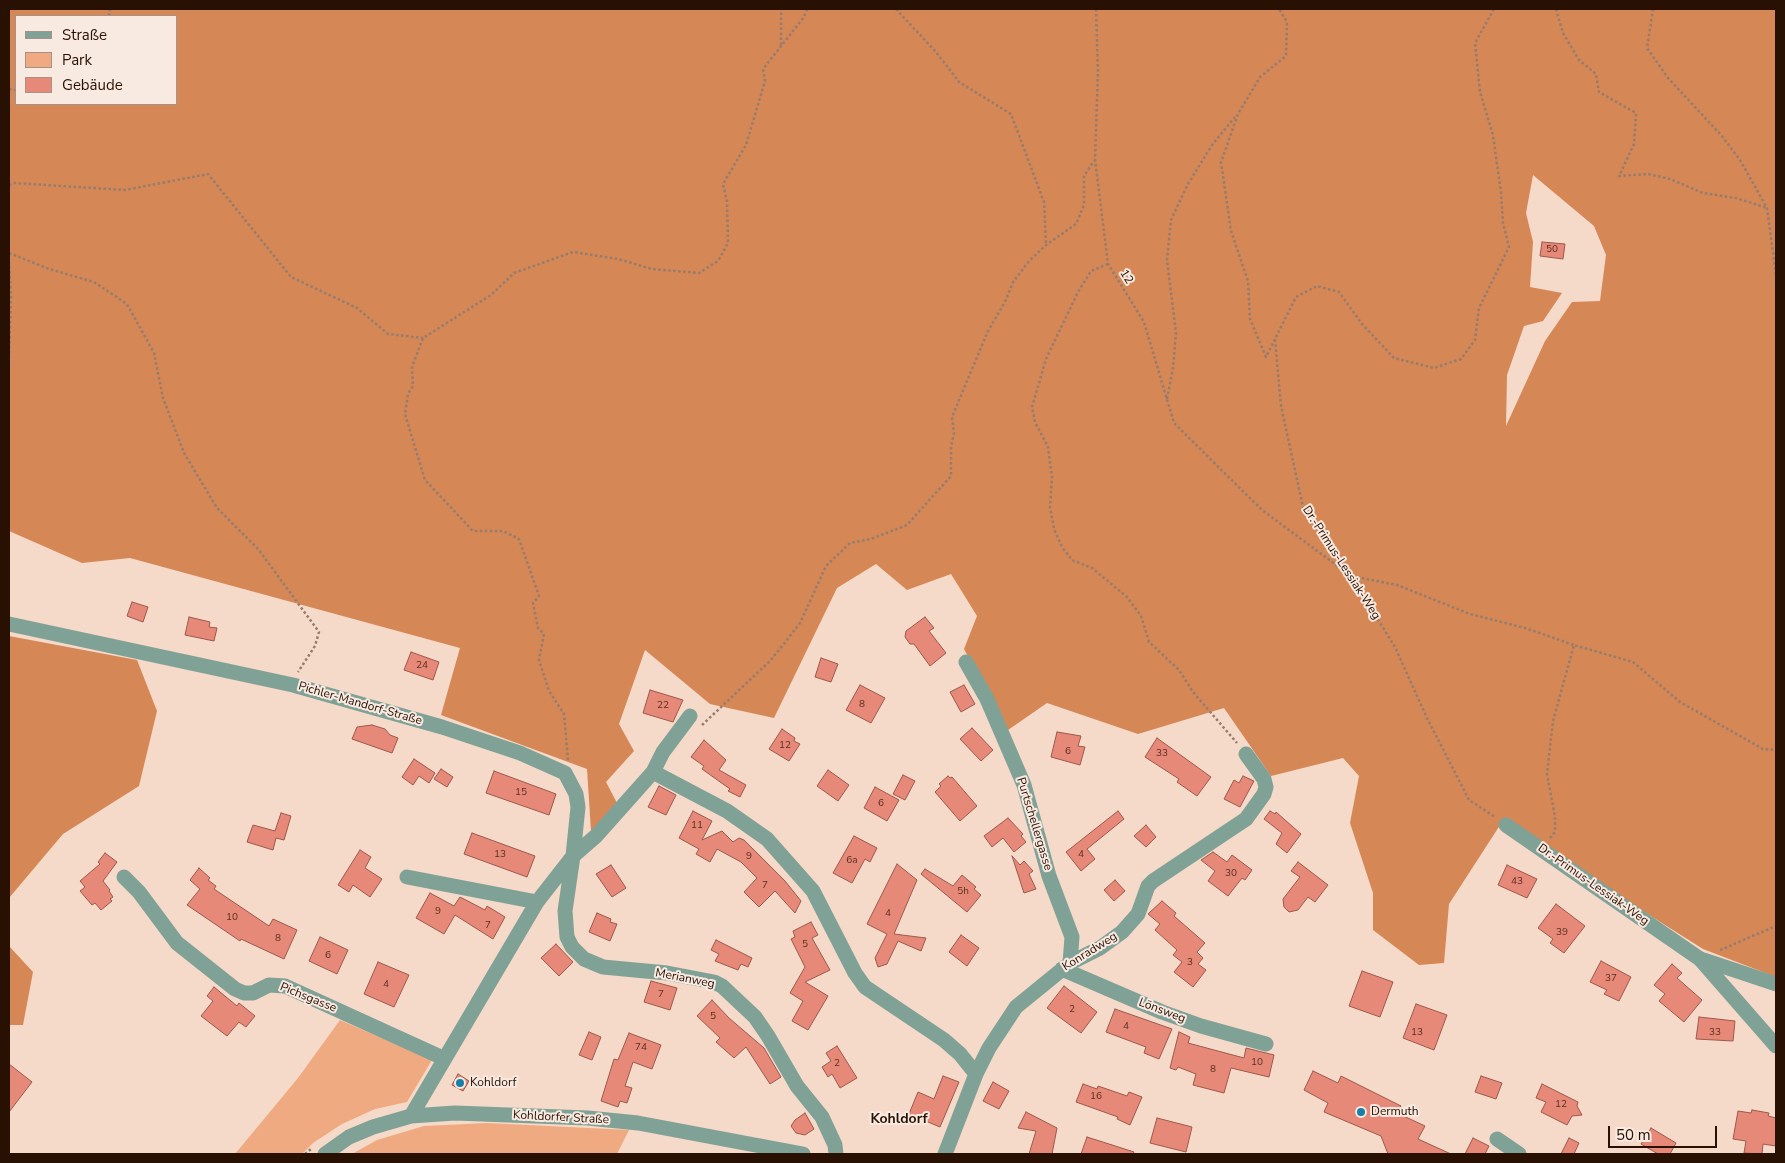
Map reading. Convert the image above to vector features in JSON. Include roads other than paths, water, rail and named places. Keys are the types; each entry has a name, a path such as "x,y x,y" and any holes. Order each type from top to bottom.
{"street":[{"name":"Pichler-Mandorf-Straße","path":"9,624 293,685 520,753 565,773 576,794 578,823 573,856"},
{"name":"Purtschellergasse","path":"966,662 987,699 1024,785 1049,876 1072,937 1066,966"},
{"path":"410,1116 537,902 573,856 596,836 653,772 663,752 690,716"},
{"name":"Konradweg","path":"945,1154 976,1074 989,1048 1016,1007 1066,966 1100,948 1122,932 1138,914 1148,886 1153,881 1246,819 1264,794 1266,786 1264,779 1246,754"},
{"path":"653,772 727,811 749,824 767,839 813,891 855,973 866,987 944,1040 960,1054 976,1074"},
{"name":"Dr.-Primus-Lessiak-Weg","path":"1506,825 1700,959 1776,1046"},
{"name":"Merianweg","path":"573,856 565,911 567,937 572,947 584,959 603,967 667,973 714,982 722,986 759,1024 798,1086 822,1118 835,1145 836,1154"},
{"name":"Pichsgasse","path":"124,877 139,892 177,944 234,989 244,993 253,993 269,985 285,986 443,1058"},
{"path":"407,877 537,902"},
{"path":"1700,959 1776,984"},
{"name":"Lönsweg","path":"1066,966 1162,1012 1201,1026 1266,1044"},
{"name":"Kohldorfer Straße","path":"325,1154 349,1137 410,1116 455,1113 588,1118 638,1123 803,1154"},
{"path":"1497,1140 1519,1154"}],"place":[{"name":"Kohldorf","path":"460,1083"},
{"name":"Dermuth","path":"1361,1112"}],"district":[{"name":"Kohldorf","path":"899,1120"}]}
